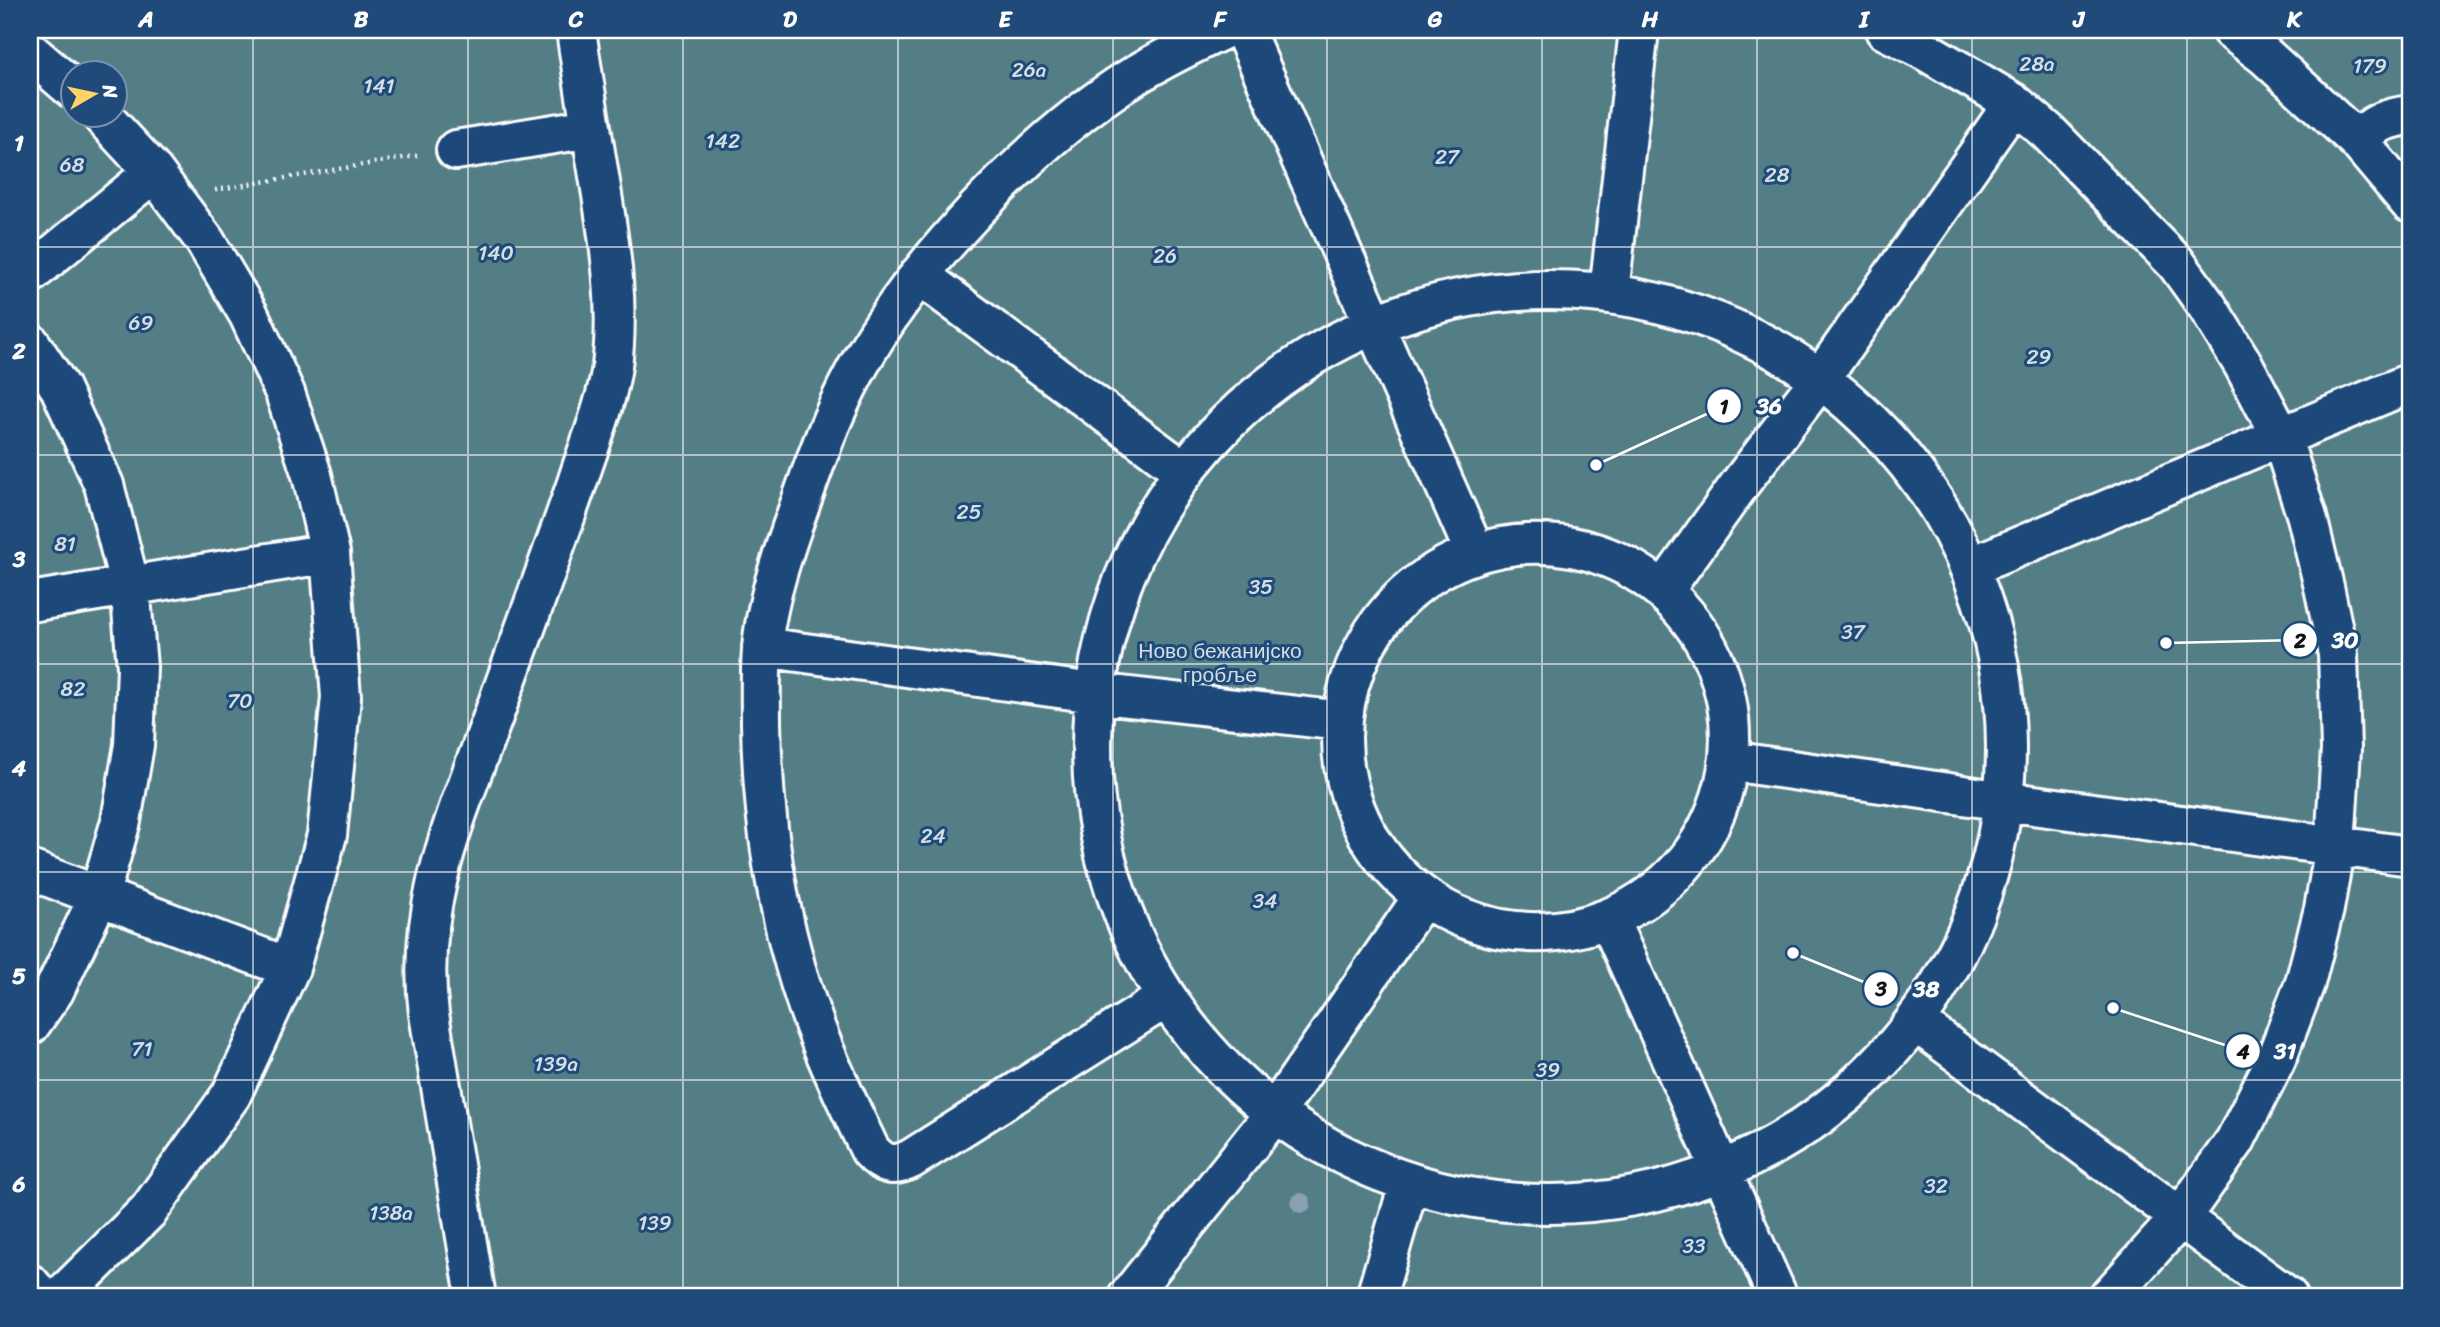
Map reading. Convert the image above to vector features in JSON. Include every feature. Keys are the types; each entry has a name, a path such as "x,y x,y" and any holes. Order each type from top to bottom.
{"lane":[{"path":"476,1297 426,993 429,924 442,857 554,551 605,399 612,367 615,323 611,249 576,30"},
{"path":"1166,998 911,1159 889,1165 879,1160 870,1150 822,1045 788,937 774,880 768,840 762,747 762,647 791,529 821,446 854,373 919,275 1016,171 1091,106 1133,76 1222,30"},
{"path":"1244,30 1475,553"},
{"path":"1609,292 1639,30"},
{"path":"1885,30 2014,103 2048,132 2176,263 2229,341 2281,436 2307,517 2325,587 2338,654 2341,749 2335,846 2324,909 2305,984 2276,1059 2235,1141 2180,1217 2109,1297"},
{"path":"2231,30 2264,55 2358,141 2410,203"},
{"path":"30,52 60,78"},
{"path":"1664,590 1742,481 1821,378 2014,103"},
{"path":"2358,141 2367,129 2379,122 2410,115"},
{"path":"456,150 591,128"},
{"path":"61,1297 149,1210 231,1095 290,968 327,835 341,697 330,553 312,475 285,393 249,315 205,241 154,172 115,130"},
{"path":"30,274 154,172"},
{"path":"919,275 1184,471"},
{"path":"1529,288 1609,292 1684,309 1720,323 1756,338 1821,378 1881,432 1932,496 1970,567 1990,623 2002,682 2006,742 2004,801 1987,880 1958,954 1916,1022 1861,1084 1796,1134 1723,1172 1647,1196 1567,1206 1488,1202 1409,1184 1339,1155 1274,1114 1233,1080 1197,1041 1166,998 1143,958 1124,917 1106,863 1093,784 1091,738 1094,693 1111,614 1141,539 1184,471 1248,402 1302,361 1374,323 1450,299 1529,288"},
{"path":"30,343 60,388 104,485 130,586 137,667 134,744 121,821 99,896 54,991 30,1025"},
{"path":"1970,567 2410,383"},
{"path":"1514,544 1554,544 1594,551 1631,567 1664,590 1690,618 1710,650 1724,685 1730,723 1730,761 1721,802 1703,840 1678,873 1646,900 1609,920 1572,931 1533,934 1494,929 1457,917 1423,897 1398,875 1376,849 1359,820 1348,788 1342,755 1342,721 1351,677 1370,636 1391,609 1434,572 1475,553 1514,544"},
{"path":"30,602 330,553"},
{"path":"762,647 1094,693 1342,721"},
{"path":"1730,761 2410,856"},
{"path":"30,870 290,968"},
{"path":"1128,1297 1274,1114 1423,897"},
{"path":"1609,920 1778,1297"},
{"path":"1916,1022 2288,1297"},
{"path":"1376,1297 1409,1184"},
{"path":"30,1284 41,1297"}],"path":[{"path":"178,204 194,194 456,150"}],"green space":[{"name":"Ново бежанијско гробље","path":"30,30 2410,30 2410,1297 30,1297"}],"place":[{"name":"36","path":"1596,465"},
{"name":"30","path":"2166,643"},
{"name":"38","path":"1793,953"},
{"name":"31","path":"2113,1008"}],"park label":[{"name":"28a","path":"2037,64"},
{"name":"179","path":"2370,66"},
{"name":"26a","path":"1029,70"},
{"name":"141","path":"379,86"},
{"name":"142","path":"723,141"},
{"name":"27","path":"1447,157"},
{"name":"68","path":"72,165"},
{"name":"28","path":"1777,175"},
{"name":"140","path":"496,253"},
{"name":"26","path":"1165,256"},
{"name":"69","path":"141,323"},
{"name":"29","path":"2039,357"},
{"name":"25","path":"969,512"},
{"name":"81","path":"65,544"},
{"name":"35","path":"1261,587"},
{"name":"37","path":"1853,632"},
{"name":"82","path":"73,689"},
{"name":"70","path":"240,701"},
{"name":"24","path":"933,836"},
{"name":"34","path":"1265,901"},
{"name":"71","path":"142,1049"},
{"name":"139a","path":"556,1064"},
{"name":"39","path":"1548,1070"},
{"name":"32","path":"1936,1186"},
{"name":"138a","path":"391,1213"},
{"name":"139","path":"655,1223"},
{"name":"33","path":"1694,1246"}]}
